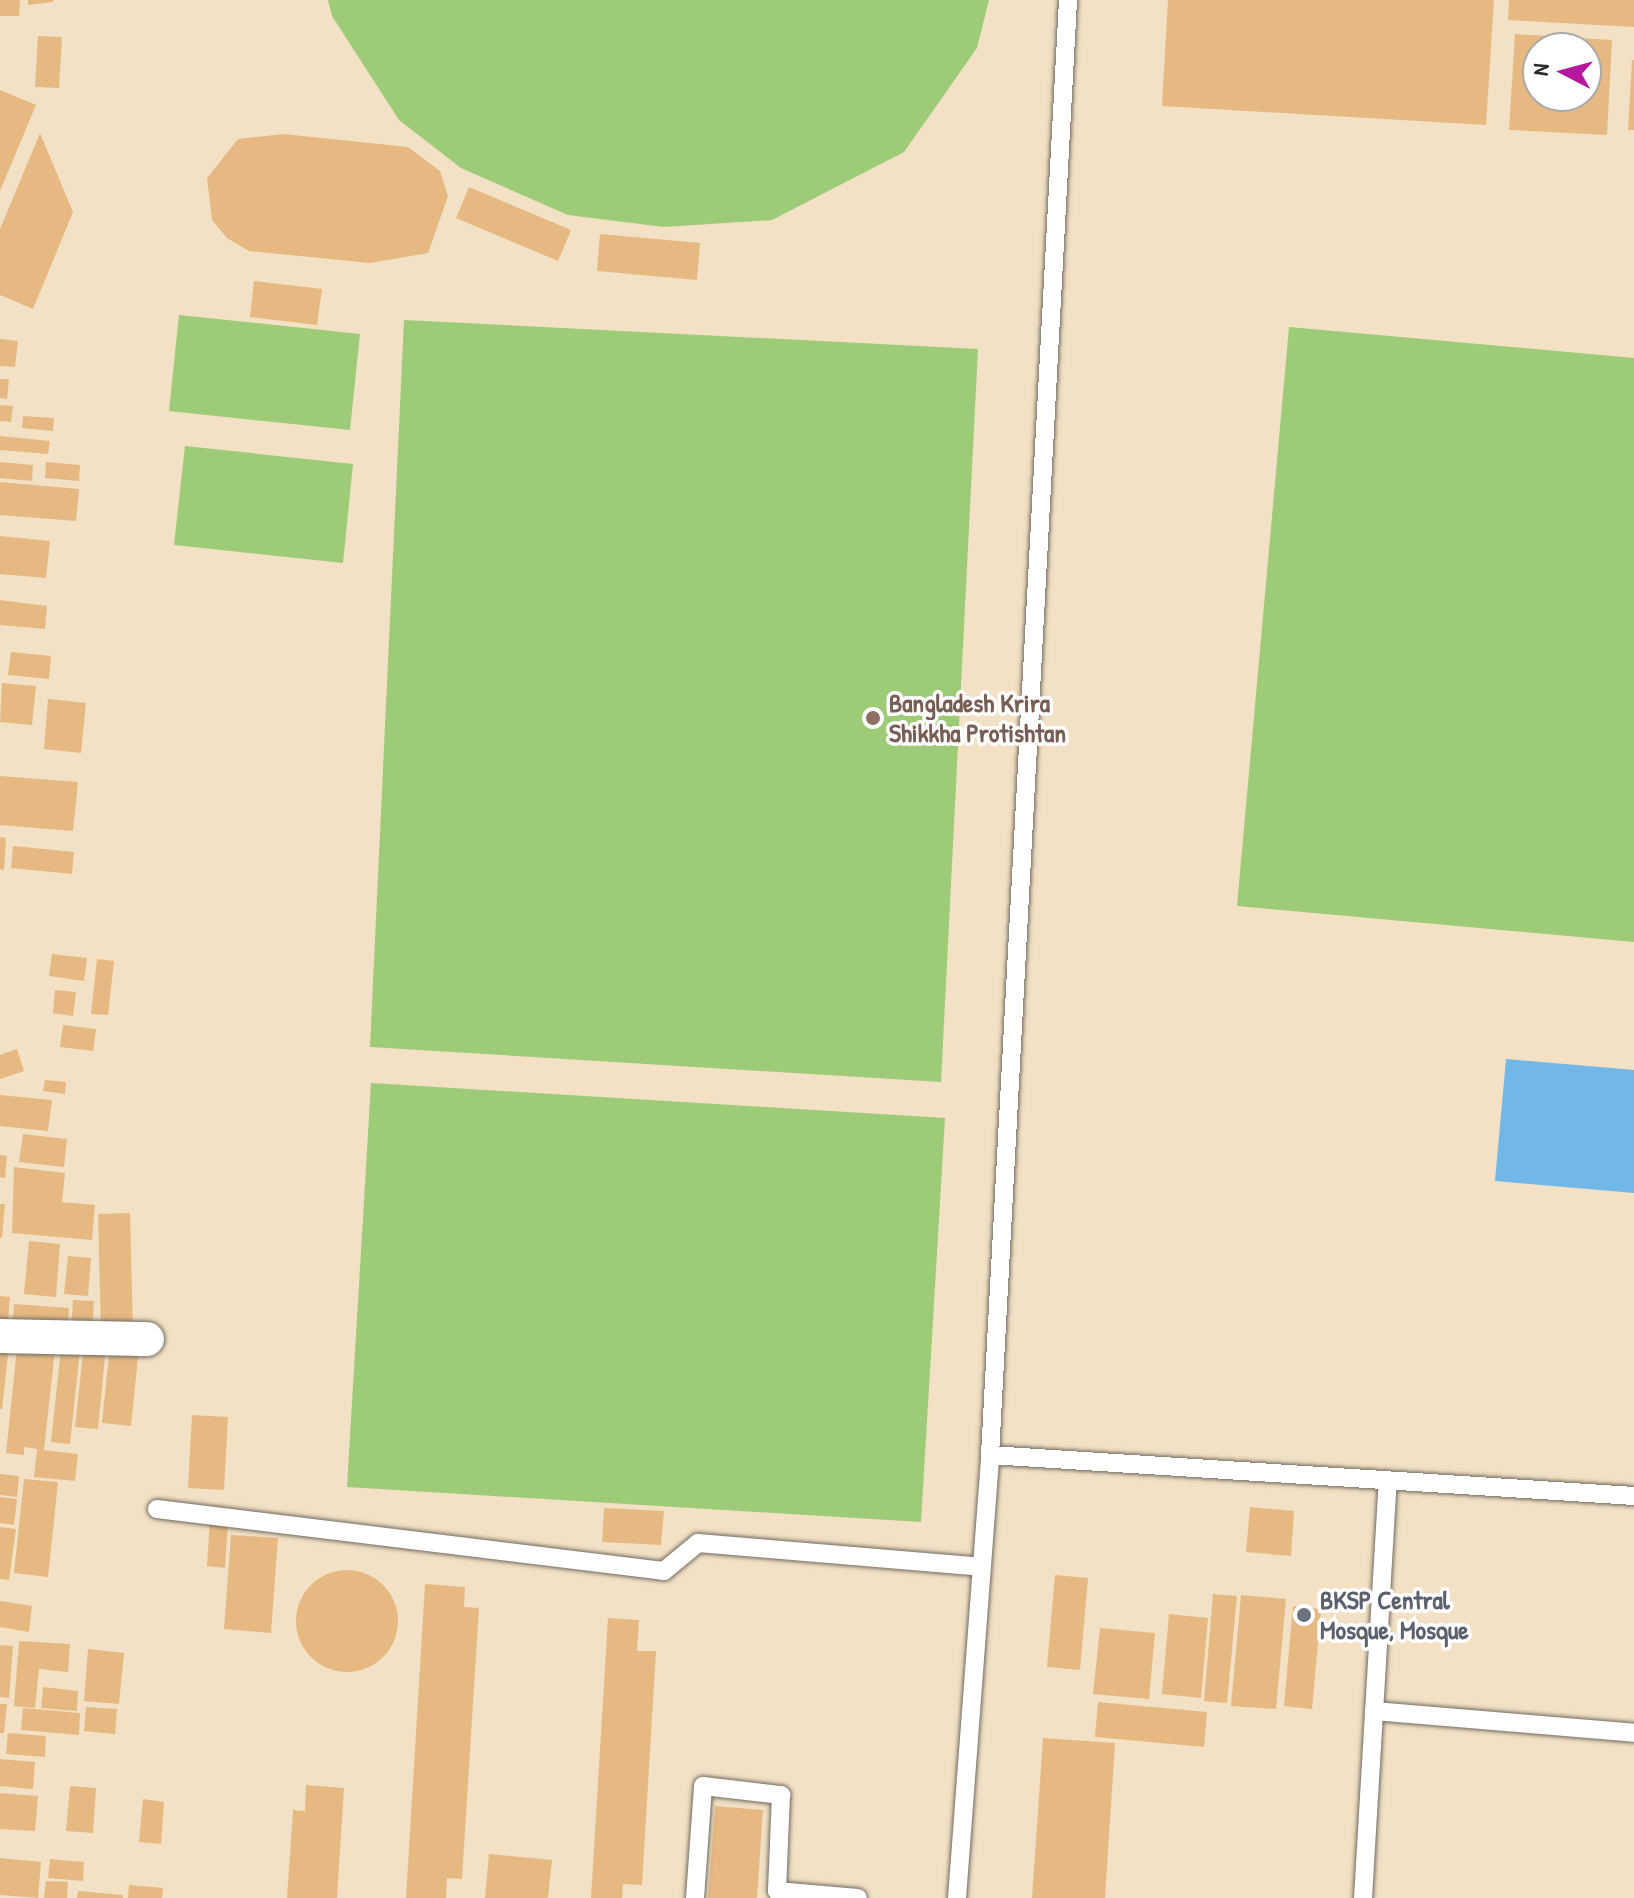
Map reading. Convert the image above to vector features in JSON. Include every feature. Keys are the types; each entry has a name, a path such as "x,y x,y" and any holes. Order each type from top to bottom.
{"street":[{"path":"0,1336 147,1339"}],"lane":[{"path":"957,1898 990,1455 1068,0"},
{"path":"990,1455 1388,1483 1634,1496"},
{"path":"1363,1898 1388,1483"},
{"path":"157,1509 664,1571 698,1543 981,1567"},
{"path":"1374,1711 1634,1733"},
{"path":"695,1898 703,1786 781,1795 777,1891 858,1898"}],"green space":[{"path":"328,0 989,0 977,48 904,152 772,220 664,227 568,215 461,168 399,120 332,16"},
{"path":"179,315 360,334 350,430 169,411"},
{"path":"404,320 978,349 941,1082 370,1047"},
{"path":"1289,327 1634,358 1634,942 1237,906"},
{"path":"185,446 353,464 343,563 174,545"},
{"path":"371,1083 945,1118 921,1522 347,1487"}],"water":[{"path":"1506,1059 1634,1070 1634,1193 1495,1181"}],"building":[{"path":"0,0 20,0 19,16 0,16"},
{"path":"28,0 53,0 53,2 28,5"},
{"path":"1168,0 1494,0 1486,125 1162,106"},
{"path":"1509,0 1634,0 1634,27 1508,20"},
{"path":"1515,34 1522,34 1522,112 1602,112 1602,39 1612,40 1607,135 1509,130"},
{"path":"38,36 62,37 59,88 35,87"},
{"path":"1632,60 1634,130 1628,130"},
{"path":"0,90 36,105 0,191"},
{"path":"40,133 73,212 33,309 0,295 0,229"},
{"path":"284,134 408,147 440,171 448,196 428,253 370,263 249,251 227,238 212,220 207,178 238,139"},
{"path":"469,187 571,230 558,261 456,218"},
{"path":"600,234 700,243 697,280 597,271"},
{"path":"254,281 322,289 317,325 250,317"},
{"path":"0,339 18,341 15,367 0,366"},
{"path":"0,379 9,379 7,399 0,398"},
{"path":"0,405 13,406 11,422 0,421"},
{"path":"23,416 54,418 53,431 22,428"},
{"path":"0,436 50,441 48,454 0,450"},
{"path":"0,462 33,465 32,481 0,478"},
{"path":"46,462 80,465 79,481 45,478"},
{"path":"0,482 79,489 76,521 0,515"},
{"path":"0,536 50,541 46,578 0,574"},
{"path":"0,600 47,606 45,629 0,625"},
{"path":"11,652 51,656 49,679 8,675"},
{"path":"2,683 36,686 32,725 0,722"},
{"path":"48,699 86,703 81,753 44,749"},
{"path":"0,776 78,782 73,831 0,825"},
{"path":"0,837 6,838 4,870 0,869"},
{"path":"13,846 74,852 72,874 11,868"},
{"path":"52,954 87,958 84,981 49,976"},
{"path":"97,959 114,961 108,1015 91,1014"},
{"path":"55,990 76,992 73,1016 53,1013"},
{"path":"63,1025 96,1029 93,1051 60,1047"},
{"path":"17,1049 24,1071 0,1079 0,1055"},
{"path":"45,1080 66,1082 65,1094 43,1091"},
{"path":"0,1095 52,1100 48,1131 0,1126"},
{"path":"23,1134 67,1139 64,1167 19,1162"},
{"path":"0,1155 7,1156 5,1178 0,1177"},
{"path":"14,1167 65,1173 62,1202 95,1205 92,1240 12,1233"},
{"path":"0,1204 5,1204 2,1238 0,1238"},
{"path":"130,1213 133,1331 101,1332 98,1214"},
{"path":"29,1241 60,1244 56,1297 24,1294"},
{"path":"68,1256 91,1258 88,1296 64,1294"},
{"path":"0,1296 10,1297 7,1332 0,1331"},
{"path":"73,1300 94,1301 92,1332 71,1331"},
{"path":"14,1304 69,1308 67,1335 12,1330"},
{"path":"84,1344 106,1346 98,1429 75,1427"},
{"path":"0,1345 9,1346 2,1409 0,1409"},
{"path":"110,1345 139,1348 131,1426 102,1423"},
{"path":"17,1348 55,1350 44,1450 78,1454 75,1481 34,1477 37,1449 24,1447 24,1455 6,1453"},
{"path":"61,1348 80,1350 70,1444 51,1442"},
{"path":"192,1415 228,1417 224,1490 188,1488"},
{"path":"0,1474 19,1476 17,1497 0,1495"},
{"path":"24,1479 58,1482 48,1577 14,1573"},
{"path":"0,1497 17,1499 14,1525 0,1523"},
{"path":"1250,1507 1294,1511 1291,1556 1246,1552"},
{"path":"604,1508 664,1511 661,1545 602,1542"},
{"path":"210,1520 228,1521 225,1568 207,1566"},
{"path":"0,1527 16,1529 9,1580 0,1579"},
{"path":"231,1535 278,1538 271,1633 224,1629"},
{"path":"347,1570 366,1574 383,1585 394,1602 398,1621 394,1640 383,1657 366,1668 347,1672 328,1668 311,1657 300,1640 296,1621 300,1602 311,1585 328,1574"},
{"path":"1055,1575 1088,1578 1080,1670 1047,1667"},
{"path":"425,1584 465,1587 464,1607 479,1608 462,1879 447,1878 446,1898 406,1898"},
{"path":"1213,1594 1237,1596 1227,1703 1204,1701"},
{"path":"1241,1595 1286,1599 1276,1709 1231,1706"},
{"path":"0,1601 32,1606 29,1632 0,1627"},
{"path":"1293,1606 1321,1609 1312,1709 1284,1706"},
{"path":"1169,1614 1208,1618 1201,1698 1162,1694"},
{"path":"608,1618 639,1620 637,1651 656,1651 642,1885 623,1884 622,1898 591,1898"},
{"path":"1100,1628 1155,1633 1149,1699 1093,1694"},
{"path":"19,1641 70,1644 68,1672 39,1669 35,1708 14,1706"},
{"path":"0,1645 13,1646 9,1698 0,1697"},
{"path":"88,1649 124,1653 119,1704 84,1701"},
{"path":"43,1687 78,1691 77,1711 41,1708"},
{"path":"1098,1702 1207,1712 1204,1747 1095,1737"},
{"path":"0,1704 7,1704 4,1733 0,1733"},
{"path":"86,1707 117,1709 115,1734 84,1731"},
{"path":"23,1708 80,1713 79,1735 21,1730"},
{"path":"8,1733 46,1736 45,1757 6,1754"},
{"path":"1043,1738 1115,1743 1105,1898 1032,1898"},
{"path":"0,1759 35,1762 33,1789 0,1786"},
{"path":"306,1785 344,1788 337,1898 287,1898 293,1810 305,1811"},
{"path":"70,1786 96,1788 93,1833 66,1831"},
{"path":"0,1793 38,1796 35,1831 0,1829"},
{"path":"143,1799 164,1802 161,1844 139,1842"},
{"path":"715,1806 763,1810 757,1898 708,1898"},
{"path":"489,1854 552,1860 548,1898 485,1898"},
{"path":"0,1858 41,1862 38,1898 0,1895"},
{"path":"50,1859 84,1862 83,1881 48,1878"},
{"path":"46,1881 68,1882 67,1898 44,1898"},
{"path":"129,1885 163,1888 162,1898 128,1898"},
{"path":"78,1891 123,1895 123,1898 77,1898"}],"place":[{"name":"Bangladesh Krira Shikkha Protishtan","path":"873,718"},
{"name":"BKSP Central Mosque, Mosque","path":"1304,1615"}]}
